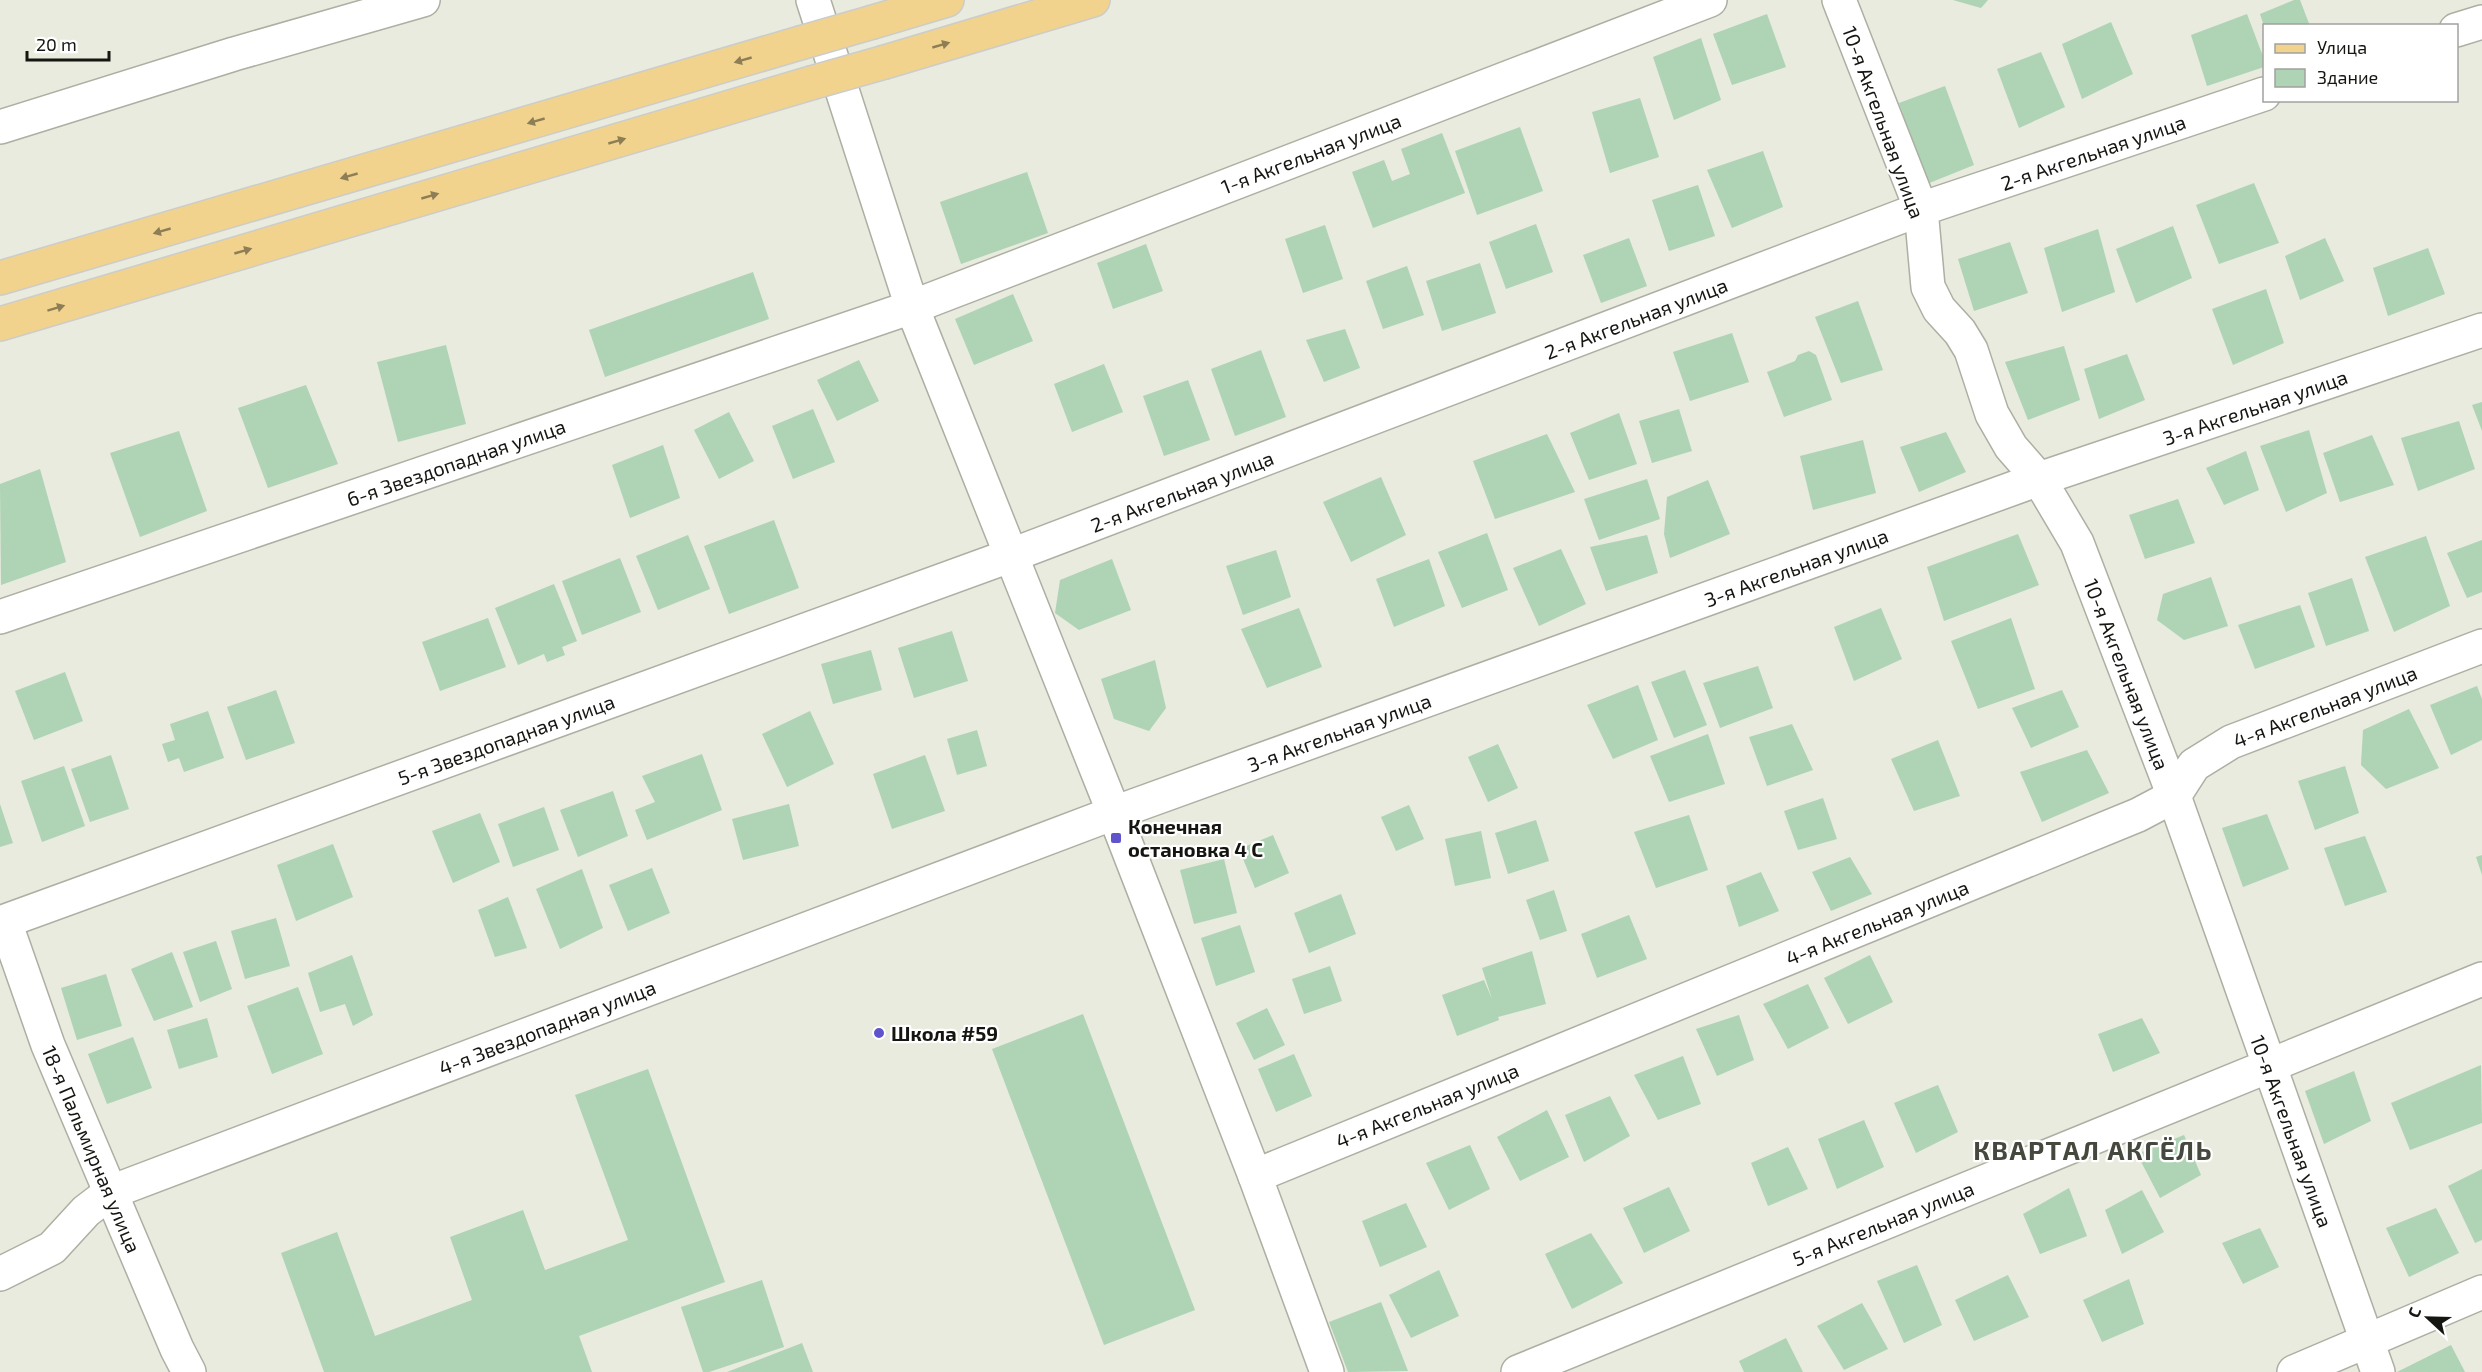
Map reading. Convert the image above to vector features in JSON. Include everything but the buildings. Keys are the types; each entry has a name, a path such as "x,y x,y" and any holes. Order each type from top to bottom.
{"main road":[{"path":"0,278 947,0"},
{"path":"0,324 1093,0"}],"street":[{"path":"0,128 234,54 423,0"},
{"path":"813,0 912,307 1114,813 1327,1372"},
{"name":"1-я Акгельная улица","path":"912,307 1710,0"},
{"name":"10-я Акгельная улица","path":"1839,0 1921,210 1928,286 1939,309 1960,332 1971,350 1992,414 2011,447 2039,479 2077,543 2174,796 2378,1372"},
{"path":"2458,30 2482,22"},
{"name":"2-я Акгельная улица","path":"1012,555 1921,210 2263,95"},
{"name":"6-я Звездопадная улица","path":"0,617 912,307"},
{"name":"3-я Акгельная улица","path":"1114,813 2039,479 2482,330"},
{"name":"5-я Звездопадная улица","path":"2,923 1012,555"},
{"name":"4-я Акгельная улица","path":"1254,1176 2138,815 2174,796 2194,765 2230,742 2482,646"},
{"name":"4-я Звездопадная улица","path":"0,1274 52,1248 86,1211 111,1192 1114,813"},
{"name":"18-я Пальмирная улица","path":"2,923 48,1045 177,1349 189,1372"},
{"name":"5-я Акгельная улица","path":"1518,1372 2482,979"},
{"path":"2294,1372 2482,1292"}],"place":[{"name":"Конечная остановка 4 С","path":"1116,838"},
{"name":"Школа #59","path":"879,1033"}],"district":[{"name":"КВАРТАЛ АКГЁЛЬ","path":"2093,1149"}]}
